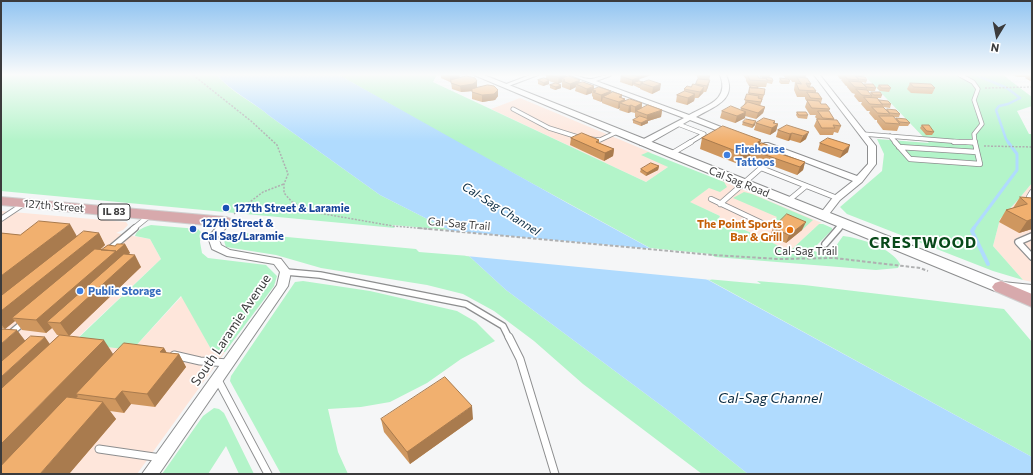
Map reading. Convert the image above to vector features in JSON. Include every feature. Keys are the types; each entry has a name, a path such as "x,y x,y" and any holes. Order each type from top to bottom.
{"main road":[{"name":"Cal Sag Road","path":"531,97 1001,287 1032,290"},
{"name":"127th Street","path":"1,201 226,222"},
{"path":"1001,287 1032,301"}],"street":[{"path":"635,97 742,136"},
{"path":"643,143 691,118 720,101 723,97"},
{"path":"823,216 837,198 859,180 872,164 872,146 834,97"},
{"path":"757,142 859,180"},
{"name":"South Laramie Avenue","path":"150,474 282,286 286,272 277,261 227,253 216,247 213,237 226,222"}],"lane":[{"path":"890,136 910,159 980,164 974,134 982,124 974,100 975,97"},
{"path":"513,109 549,128 583,138 600,140 617,132"},
{"path":"671,154 704,134 678,124"},
{"path":"863,134 963,144 975,143"},
{"path":"900,147 977,152"},
{"path":"720,204 742,183 761,168 837,198"},
{"path":"788,201 806,186"},
{"path":"1032,192 1030,197 1032,203"},
{"path":"711,200 764,224"},
{"path":"1,219 25,203"},
{"path":"105,253 150,215"},
{"path":"825,244 843,223"},
{"path":"1032,236 1018,242 1032,257"},
{"path":"286,272 320,275 466,304 503,326 520,360 555,474"},
{"path":"1,341 30,317"},
{"path":"170,354 200,361 228,363"},
{"path":"217,379 268,474"},
{"path":"99,449 162,458"}],"path":[{"name":"Cal-Sag Trail","path":"221,97 251,121 277,145 288,174 284,184 284,193 292,202 313,212 393,226 712,255 779,259 834,258 920,268"},
{"path":"992,146 1032,147"},
{"path":"226,222 249,201 271,187 284,184"}],"shaded area":[{"path":"520,98 652,153 644,153 668,167 646,182 491,109"},
{"path":"720,180 822,223 819,224 790,251 719,218 720,216 689,202"},
{"path":"1032,183 1032,282 1023,280 993,246 1000,219"},
{"path":"1,211 126,222 128,225 123,230 116,233 150,239 161,259 73,342 132,350 182,296 212,351 225,352 137,474 1,474"}],"green space":[{"path":"1,97 243,97 380,195 449,230 392,225 395,228 1,191"},
{"path":"378,97 465,97 646,182 668,167 641,155 648,152 724,182 727,187 720,192 709,188 690,202 720,216 719,218 790,251 819,224 823,224 832,228 832,230 812,250 822,254 827,248 833,250 843,236 875,245 890,253 900,264 898,268 876,270 715,257 710,254 650,248"},
{"path":"885,97 1032,97 1032,106 1017,111 1029,134 1032,134 1032,183 1000,219 993,246 1023,280 993,271 847,214 840,207 882,171 884,154 877,139 929,143"},
{"path":"744,192 813,220 802,230 774,220 777,217 733,198"},
{"path":"151,225 198,229 201,232 200,242 202,253 208,258 266,265 277,276 274,286 225,352 212,351 181,296 132,350 73,343 161,259 150,239 135,236 139,230"},
{"path":"244,233 416,249 419,252 469,256 506,290 670,412 748,474 702,474 583,384 534,341 494,311 463,294 427,285 321,268 276,255 226,247 224,241 229,236"},
{"path":"707,279 761,284 757,281 804,285 1004,309 1032,342 1032,457"},
{"path":"303,281 370,291 457,311 476,322 495,341 461,359 427,383 390,402 361,407 328,409 338,452 348,474 281,474 230,381 231,376 295,282"},
{"path":"214,408 219,409 224,413 254,474 239,474 226,446 208,474 162,474 203,416"}],"water":[{"name":"Cal-Sag Channel","path":"244,97 379,97 569,204 1032,457 1032,474 748,474 670,412 506,290 469,256 449,230 380,195"}],"pier":[{"path":"444,230 655,249 712,280 466,256 448,232"}],"building":[{"path":"604,97 620,97 625,99 619,102"},
{"path":"746,97 758,97 762,99 761,102 745,100"},
{"path":"821,97 822,99 811,98"},
{"path":"864,97 877,98 883,105 870,104"},
{"path":"630,99 642,103 635,107 620,103"},
{"path":"807,100 819,101 821,104 826,104 830,109 812,108"},
{"path":"879,100 888,101 891,104 882,104"},
{"path":"748,102 765,107 758,113 741,108"},
{"path":"648,105 662,110 647,115 636,111"},
{"path":"731,106 746,112 737,116 722,111"},
{"path":"872,107 883,107 890,114 878,113"},
{"path":"887,109 896,110 900,114 890,113"},
{"path":"818,111 829,111 834,119 823,118"},
{"path":"797,112 806,112 808,115 799,115"},
{"path":"640,116 649,119 641,123 633,120"},
{"path":"879,116 893,116 900,124 886,123"},
{"path":"764,118 775,121 773,123 778,124 772,128 756,123"},
{"path":"896,118 906,119 910,123 900,122"},
{"path":"746,119 756,121 753,125 743,122"},
{"path":"817,119 837,120 841,126 833,125 835,128 822,128"},
{"path":"787,125 809,132 803,136 778,130"},
{"path":"922,125 929,125 934,132 927,131"},
{"path":"723,126 761,140 741,153 702,138"},
{"path":"582,133 599,140 596,142 614,149 605,153 571,138"},
{"path":"828,138 850,145 843,151 820,143"},
{"path":"762,143 778,149 775,152 805,162 800,167 751,150"},
{"path":"651,163 659,166 647,173 641,169"},
{"path":"1020,197 1032,198 1032,219 1027,221 1006,210 1027,204"},
{"path":"787,214 806,222 789,235 773,228"},
{"path":"39,221 70,224 1,276 1,233 20,235"},
{"path":"84,231 99,233 1,311 1,296"},
{"path":"117,244 125,244 116,252 101,250 108,245 115,246"},
{"path":"95,249 116,251 36,320 12,318"},
{"path":"124,254 135,255 60,323 47,322"},
{"path":"1,329 17,330 1,344"},
{"path":"60,335 104,340 1,444 1,389"},
{"path":"31,336 45,337 1,377 1,362"},
{"path":"124,343 164,348 160,352 179,354 147,394 122,391 115,399 76,394"},
{"path":"445,377 472,406 407,452 381,419"},
{"path":"67,397 103,402 40,474 1,474 1,466"}],"waterway":[{"path":"1009,143 1006,139 996,110 999,106 1008,104 1020,98 1019,97"},
{"path":"973,229 1017,170 1017,154 1008,142"},
{"path":"974,228 972,231 988,264"}],"place":[{"name":"Firehouse Tattoos","path":"727,155"},
{"name":"127th Street & Laramie","path":"226,208"},
{"name":"127th Street & Cal Sag/Laramie","path":"193,229"},
{"name":"The Point Sports Bar & Grill","path":"790,230"},
{"name":"Public Storage","path":"80,291"}],"district":[{"name":"CRESTWOOD","path":"923,243"}]}
